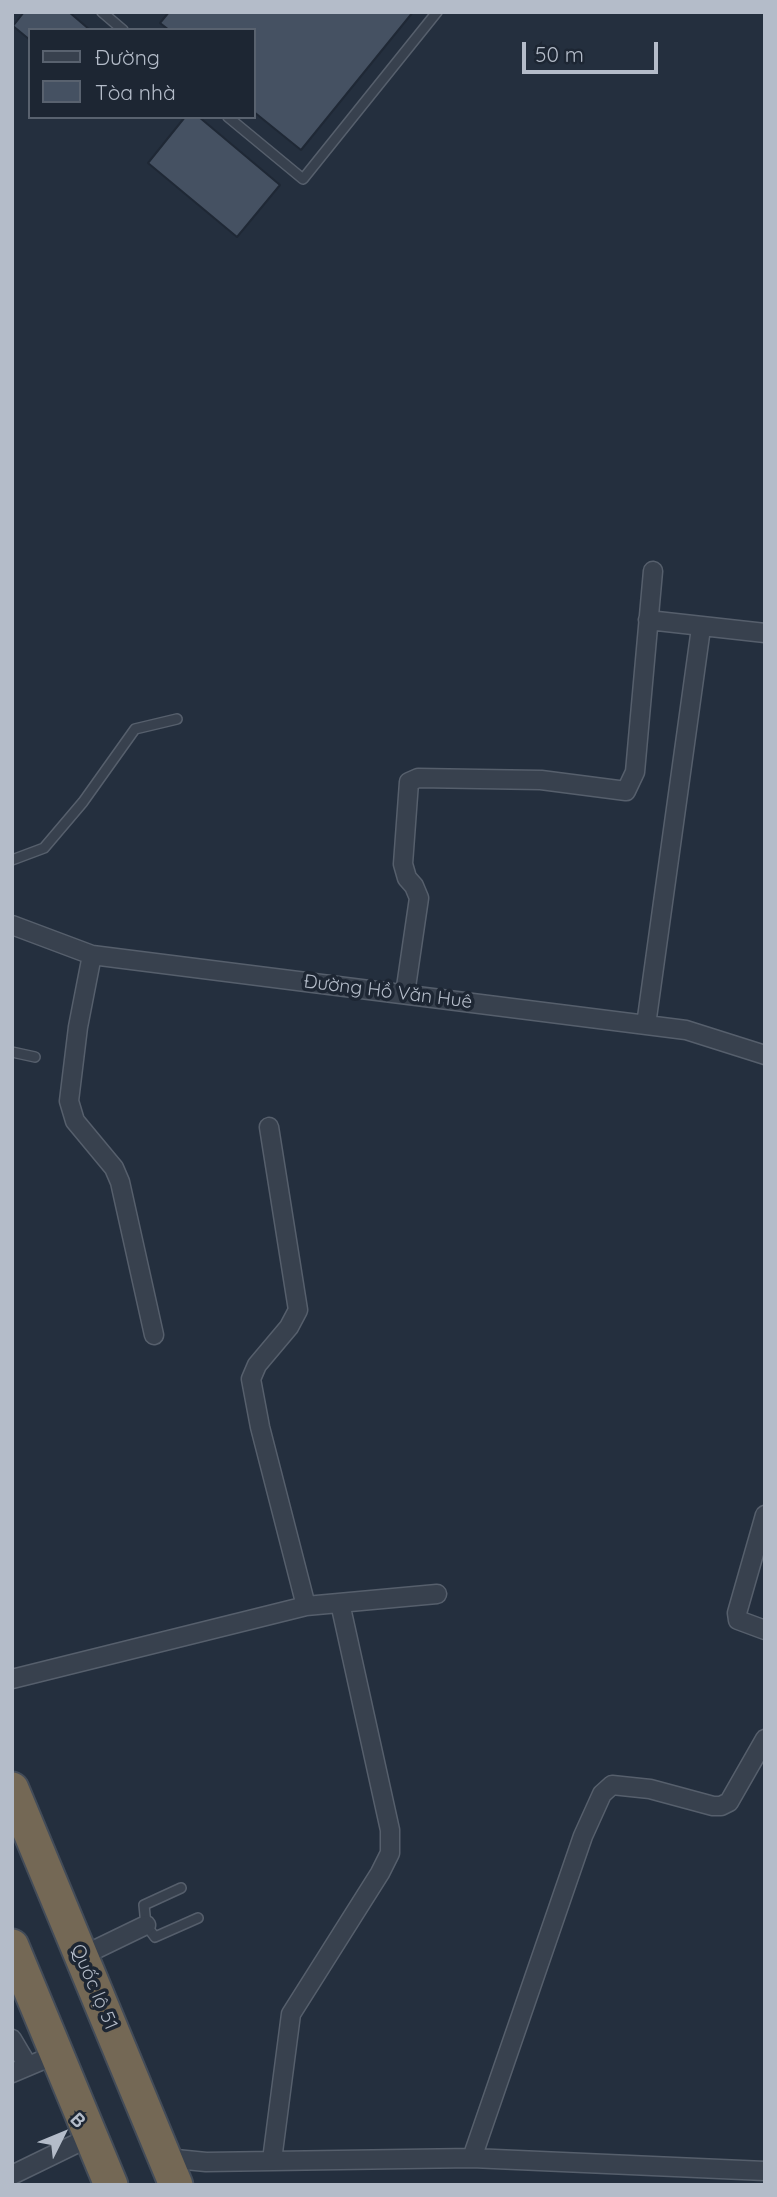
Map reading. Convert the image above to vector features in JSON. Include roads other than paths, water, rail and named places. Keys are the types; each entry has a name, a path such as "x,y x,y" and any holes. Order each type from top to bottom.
{"highway":[{"name":"Quốc lộ 51","path":"12,1789 171,2171"},
{"path":"12,1946 32,2064 92,2137 111,2185"}],"street":[{"path":"405,994 419,898 407,878 403,864 409,782 418,778 541,780 626,791 635,772 653,572"},
{"path":"648,620 765,633"},
{"path":"646,1024 701,628"},
{"name":"Đường Hồ Văn Huê","path":"12,925 92,955 646,1024 711,1036 765,1055"},
{"path":"92,955 78,1027 69,1101 75,1121 114,1168 120,1182 154,1335"},
{"path":"270,1127 298,1310 289,1327 257,1365 251,1379 260,1426 306,1606"},
{"path":"765,1515 737,1613 738,1620 765,1630"},
{"path":"12,1679 306,1606 437,1594"},
{"path":"272,2160 291,2014 390,1853 390,1830 340,1603"},
{"path":"472,2158 583,1836 602,1794 612,1785 671,1793 721,1806 729,1802 765,1739"},
{"path":"82,1956 146,1925"},
{"path":"12,2039 32,2064"},
{"path":"12,2175 92,2137"},
{"path":"171,2171 206,2162 472,2158 765,2171"}],"lane":[{"path":"102,12 121,28"},
{"path":"230,119 303,179 437,12"},
{"path":"12,860 44,848 83,802 135,729 177,719"},
{"path":"12,1052 35,1057"},
{"path":"181,1888 144,1905 146,1925 155,1937 198,1918"}]}
